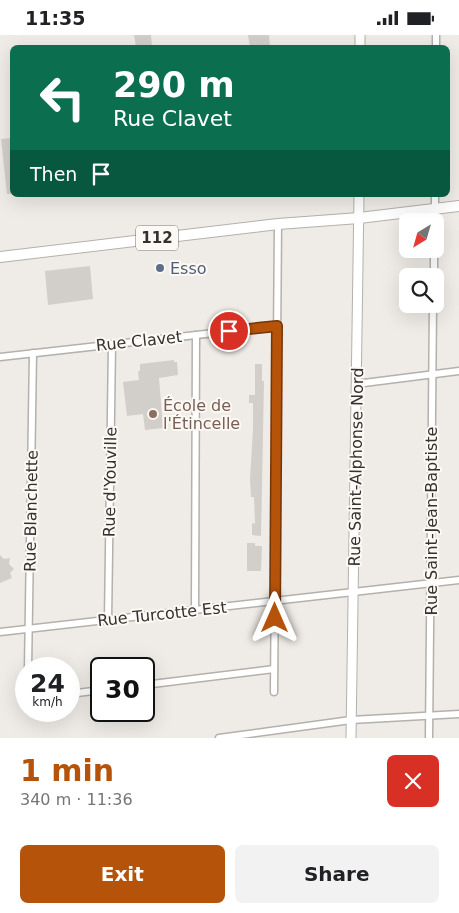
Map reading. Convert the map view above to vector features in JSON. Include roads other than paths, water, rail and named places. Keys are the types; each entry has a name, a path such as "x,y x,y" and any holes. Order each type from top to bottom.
{"main road":[{"name":"Rue Saint-Alphonse Nord","path":"351,738 359,197"},
{"name":"112","path":"0,257 278,224 358,218 459,206"}],"street":[{"path":"435,197 435,210"},
{"path":"274,691 278,224"},
{"name":"Rue Saint-Jean-Baptiste","path":"429,738 433,313"},
{"name":"Rue Clavet","path":"0,357 277,326"},
{"path":"195,610 196,335"},
{"name":"Rue d'Youville","path":"108,620 112,344"},
{"name":"Rue Blanchette","path":"29,657 34,353"},
{"path":"356,384 459,371"},
{"name":"Rue Turcotte Est","path":"0,632 459,580"},
{"path":"155,684 274,669"},
{"path":"219,738 351,720 459,714"}],"place":[{"name":"Esso","path":"160,268"},
{"name":"École de l'Étincelle","path":"153,414"}]}
